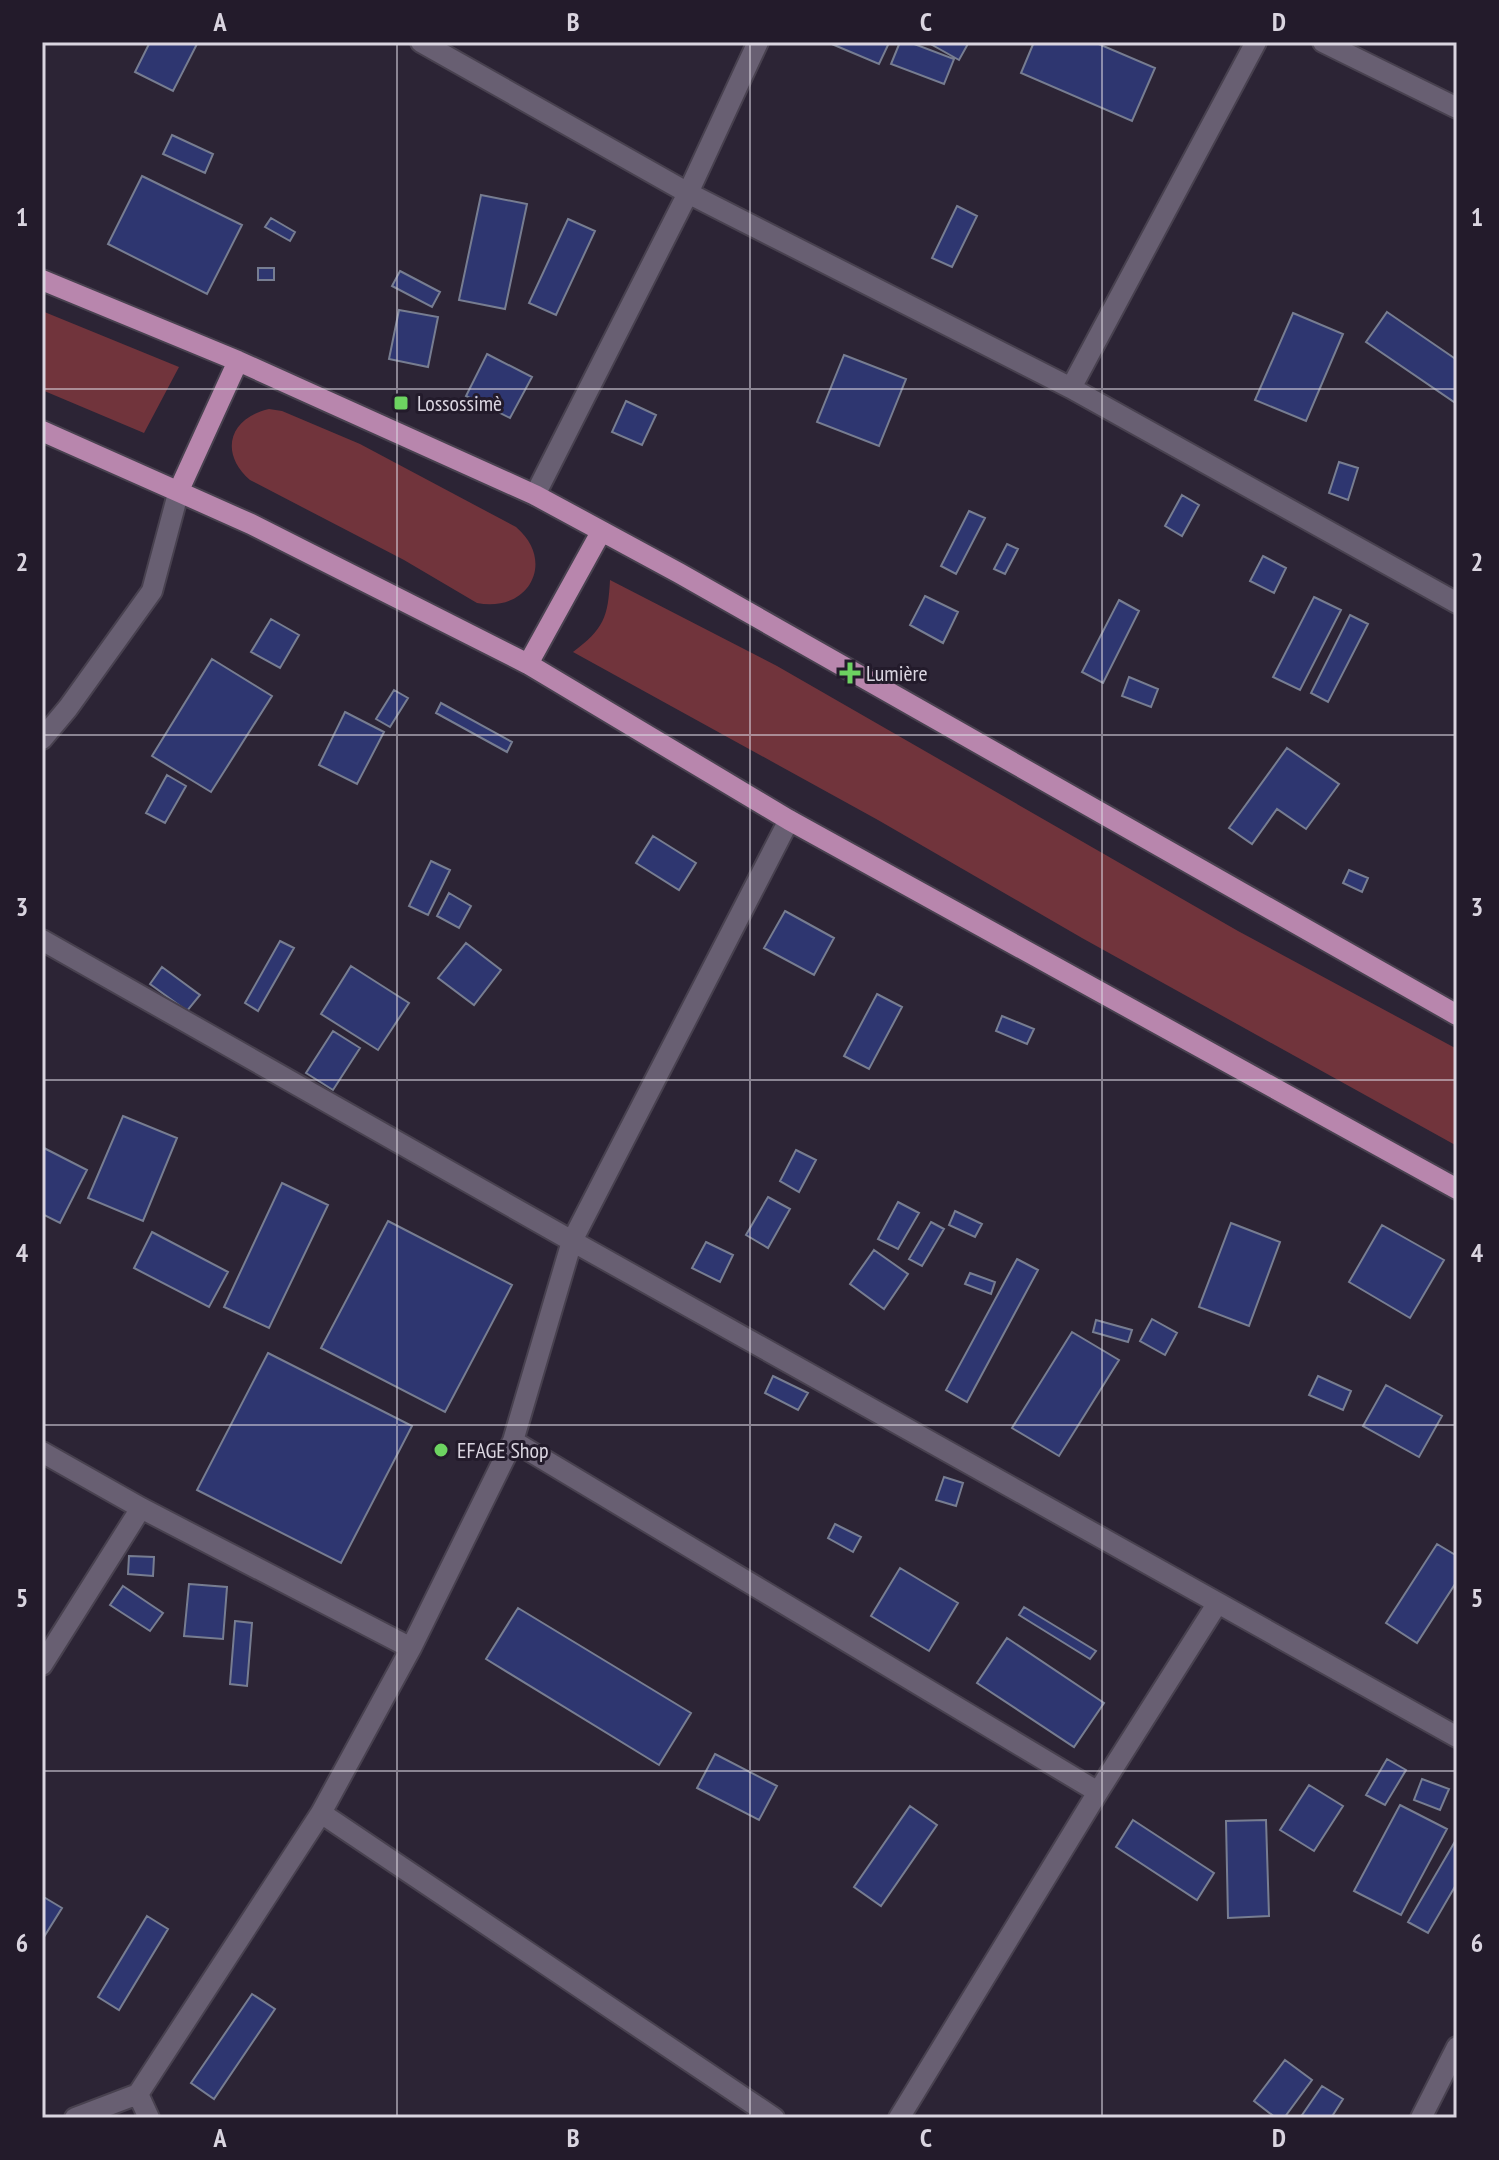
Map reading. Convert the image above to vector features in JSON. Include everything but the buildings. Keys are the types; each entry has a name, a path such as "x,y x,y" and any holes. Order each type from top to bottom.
{"main road":[{"path":"42,280 238,361 535,495 679,573 1457,1015"},
{"path":"179,490 238,361"},
{"path":"42,431 179,490 528,664 789,820 1457,1189"},
{"path":"528,664 601,532"}],"street":[{"path":"421,42 688,193 1071,388 1457,603"},
{"path":"535,495 688,193 758,42"},
{"path":"1071,388 1256,42"},
{"path":"1323,42 1457,108"},
{"path":"42,739 152,591 179,490"},
{"path":"75,2118 138,2094 321,1813 411,1648 513,1441 572,1241 789,820"},
{"path":"42,940 1457,1737"},
{"path":"513,1441 1098,1792"},
{"path":"42,1452 141,1508 411,1648"},
{"path":"42,1665 141,1508"},
{"path":"899,2118 1217,1604"},
{"path":"321,1813 774,2118"},
{"path":"1421,2118 1457,2047"},
{"path":"138,2094 149,2118"}],"shaded area":[{"path":"42,311 179,367 144,433 42,390"},
{"path":"269,409 282,411 360,444 516,527 528,541 534,555 535,569 531,582 523,593 510,600 495,604 477,603 404,560 250,480 234,459 233,438 245,420"},
{"path":"610,580 777,666 1238,931 1457,1049 1457,1146 573,652 598,629 606,613"}],"place":[{"name":"Lossossimè","path":"401,403"},
{"name":"Lumière","path":"850,673"},
{"name":"EFAGE Shop","path":"441,1450"}]}
